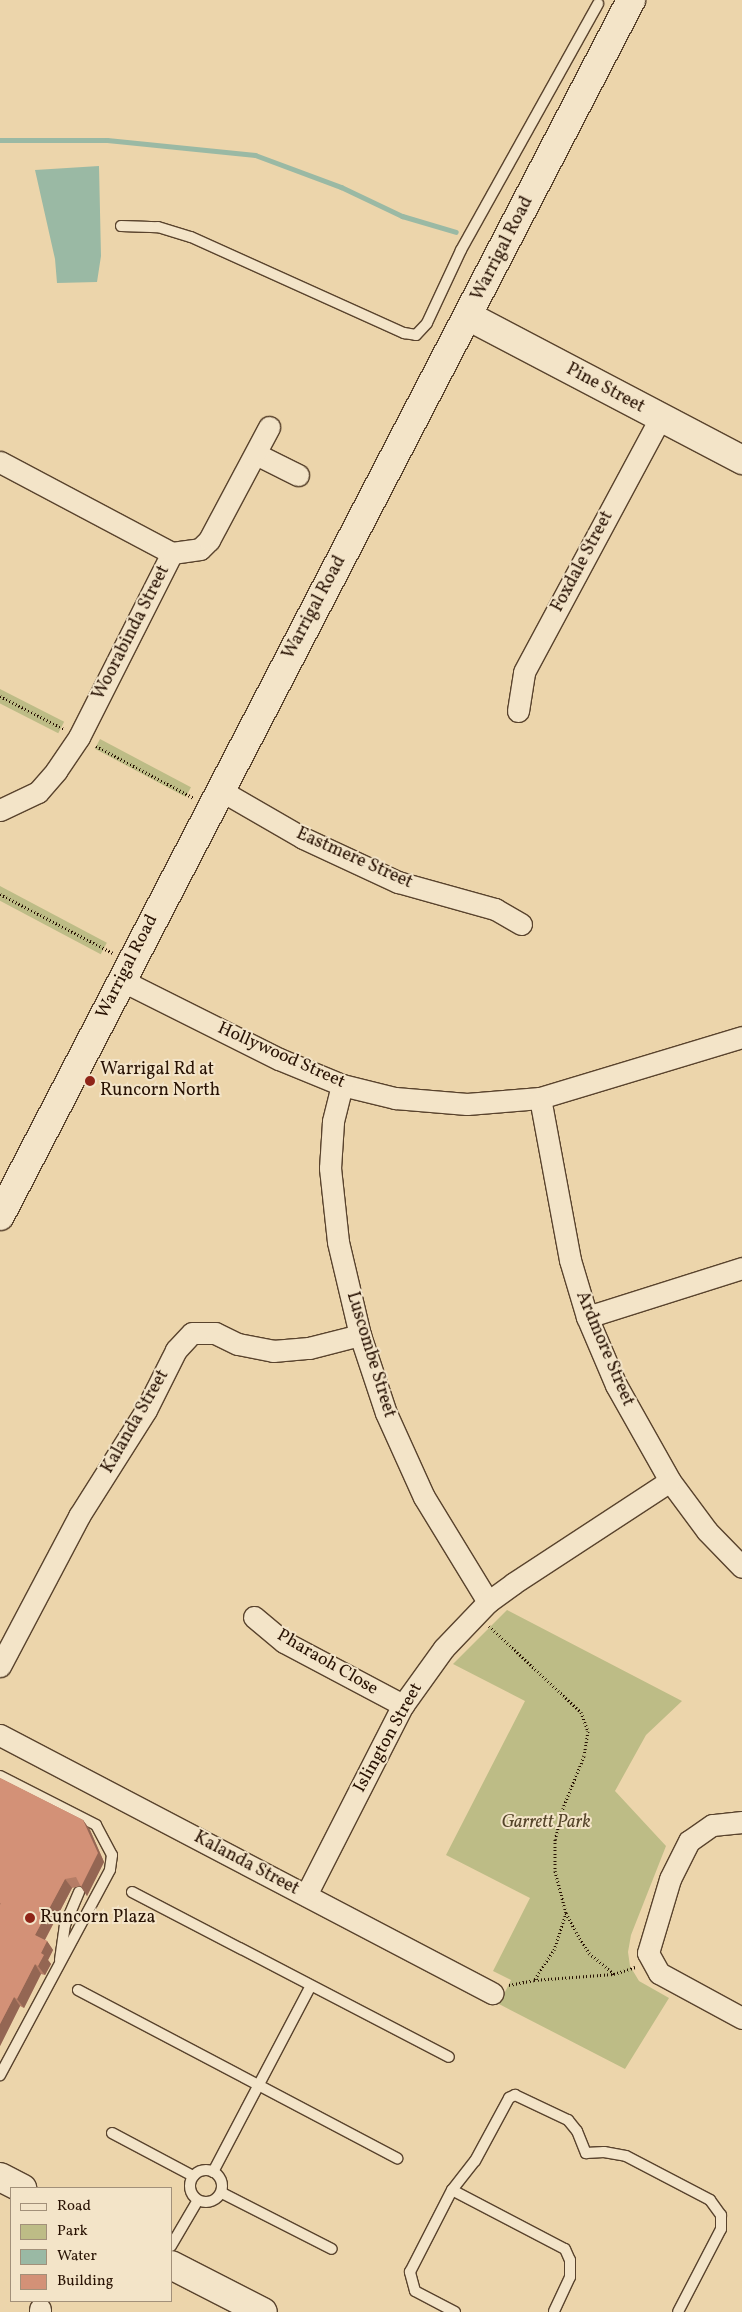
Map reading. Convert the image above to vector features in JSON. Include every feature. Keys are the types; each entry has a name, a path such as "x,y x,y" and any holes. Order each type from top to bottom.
{"main road":[{"name":"Warrigal Road","path":"0,1216 125,970 468,316 631,0"},
{"name":"Pine Street","path":"468,316 742,460"},
{"path":"0,2177 20,2187"},
{"path":"172,2266 263,2312"}],"street":[{"name":"Foxdale Street","path":"518,711 524,672 660,418"},
{"name":"Woorabinda Street","path":"0,810 38,792 79,738 172,553 200,549 209,540 269,428"},
{"path":"256,454 298,475"},
{"path":"0,462 172,553"},
{"name":"Eastmere Street","path":"215,799 389,878 495,909 521,924"},
{"name":"Hollywood Street","path":"125,970 279,1058 342,1085 395,1098 467,1104 540,1098 742,1037"},
{"name":"Luscombe Street","path":"342,1085 333,1122 330,1168 338,1242 360,1336 386,1413 424,1497 483,1607"},
{"name":"Ardmore Street","path":"540,1098 570,1260 587,1317 616,1385 670,1481 707,1531 742,1567"},
{"path":"587,1317 742,1268"},
{"name":"Kalanda Street","path":"0,1666 79,1516 146,1410 176,1350 192,1333 215,1333 238,1344 273,1351 309,1348 360,1336"},
{"name":"Islington Street","path":"306,1895 403,1705 444,1648 483,1607 670,1481"},
{"name":"Pharaoh Close","path":"254,1617 284,1642 403,1705"},
{"name":"Kalanda Street","path":"0,1735 492,1992"},
{"path":"742,1822 712,1824 689,1841 670,1880 648,1943 651,1964 659,1973 742,2018"}],"lane":[{"path":"121,226 158,227 191,236 404,333 416,335 427,322 461,250 598,4"},
{"path":"0,1776 96,1825 112,1855 110,1870 0,2075"},
{"path":"60,1961 59,1947 65,1925 79,1892"},
{"path":"132,1892 310,1987 449,2057"},
{"path":"214,2172 310,1987"},
{"path":"78,1990 396,2158"},
{"path":"455,2312 415,2291 410,2272 452,2190 475,2161 510,2098 514,2095 568,2120 577,2131 586,2153 604,2152 626,2156 710,2200 721,2215 721,2229 678,2312"},
{"path":"112,2134 193,2176"},
{"path":"203,2170 214,2172 222,2181 222,2193 210,2202 198,2200 190,2190 193,2176 203,2170"},
{"path":"452,2190 566,2249 570,2260 570,2277 554,2312"},
{"path":"222,2193 332,2249"},
{"path":"172,2244 198,2200"}],"path":[{"path":"0,696 79,738 215,799"},
{"path":"0,894 125,970"},
{"path":"483,1607 511,1648 582,1712 588,1731 584,1756 563,1808 555,1839 555,1871 566,1913 589,1953 614,1974"},
{"path":"534,1980 554,1950 566,1913"},
{"path":"492,1992 500,1987 534,1980 614,1974 651,1964"}],"green space":[{"path":"0,689 64,722 58,733 0,704"},
{"path":"100,739 191,787 186,797 95,749"},
{"path":"0,886 107,943 101,954 0,901"},
{"name":"Garrett Park","path":"507,1610 682,1701 646,1735 615,1791 666,1846 631,1935 628,1952 630,1966 639,1981 669,1998 625,2069 499,2004 511,1980 493,1971 530,1898 446,1855 525,1701 453,1664"}],"water":[{"path":"99,166 101,256 97,282 57,283 55,259 35,170"}],"building":[{"name":"Runcorn Plaza","path":"0,1778 83,1820 98,1853 81,1887 76,1877 65,1879 35,1935 47,1941 41,1953 44,1955 38,1966 35,1964 17,1999 14,1997 0,2024 1,1903"}],"waterway":[{"path":"0,140 107,140 255,155 341,187 402,216 456,232"}],"place":[{"name":"Warrigal Rd at Runcorn North","path":"90,1081"},
{"name":"Runcorn Plaza","path":"30,1918"}]}
